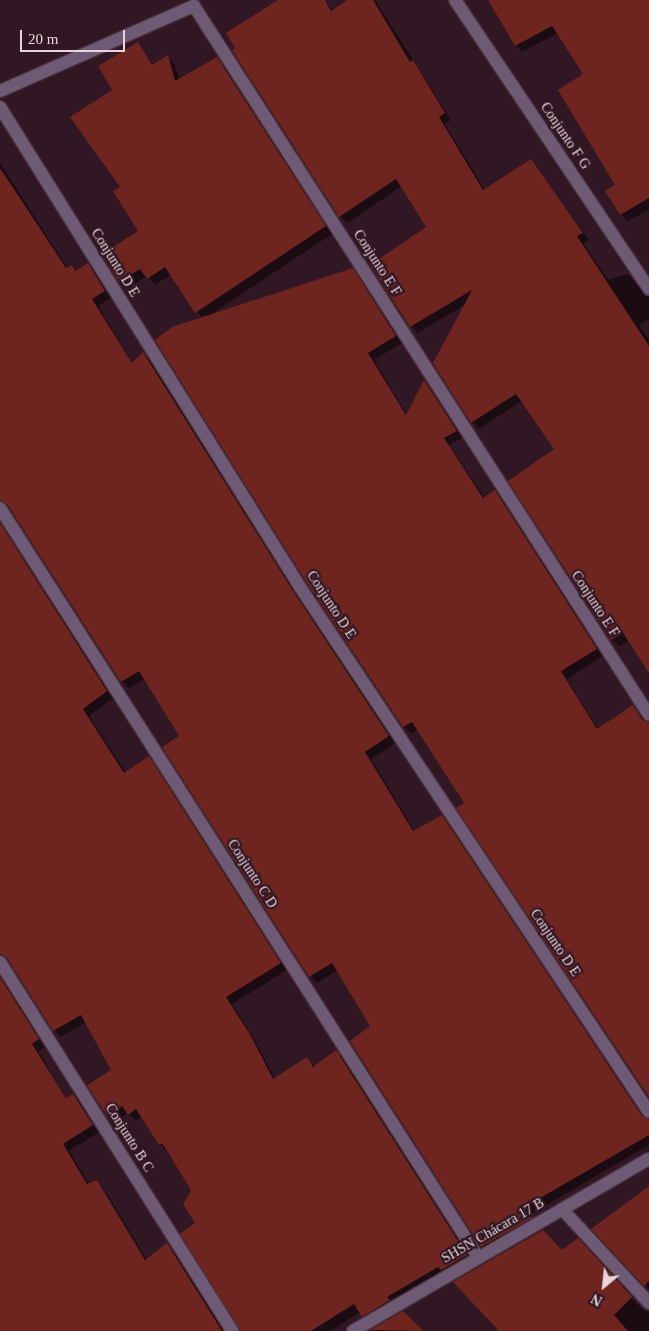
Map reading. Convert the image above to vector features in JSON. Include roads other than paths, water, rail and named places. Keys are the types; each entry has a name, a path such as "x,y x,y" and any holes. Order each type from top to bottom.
{"street":[{"path":"0,91 206,0"},
{"name":"Conjunto F G","path":"456,0 649,289"},
{"name":"Conjunto E F","path":"194,6 649,715"},
{"name":"Conjunto D E","path":"0,107 300,587 649,1112"},
{"name":"Conjunto C D","path":"0,508 478,1257"},
{"name":"Conjunto B C","path":"0,962 232,1331"},
{"name":"SHSN Chácara 17 B","path":"353,1331 649,1159"},
{"path":"562,1210 649,1302"}]}
